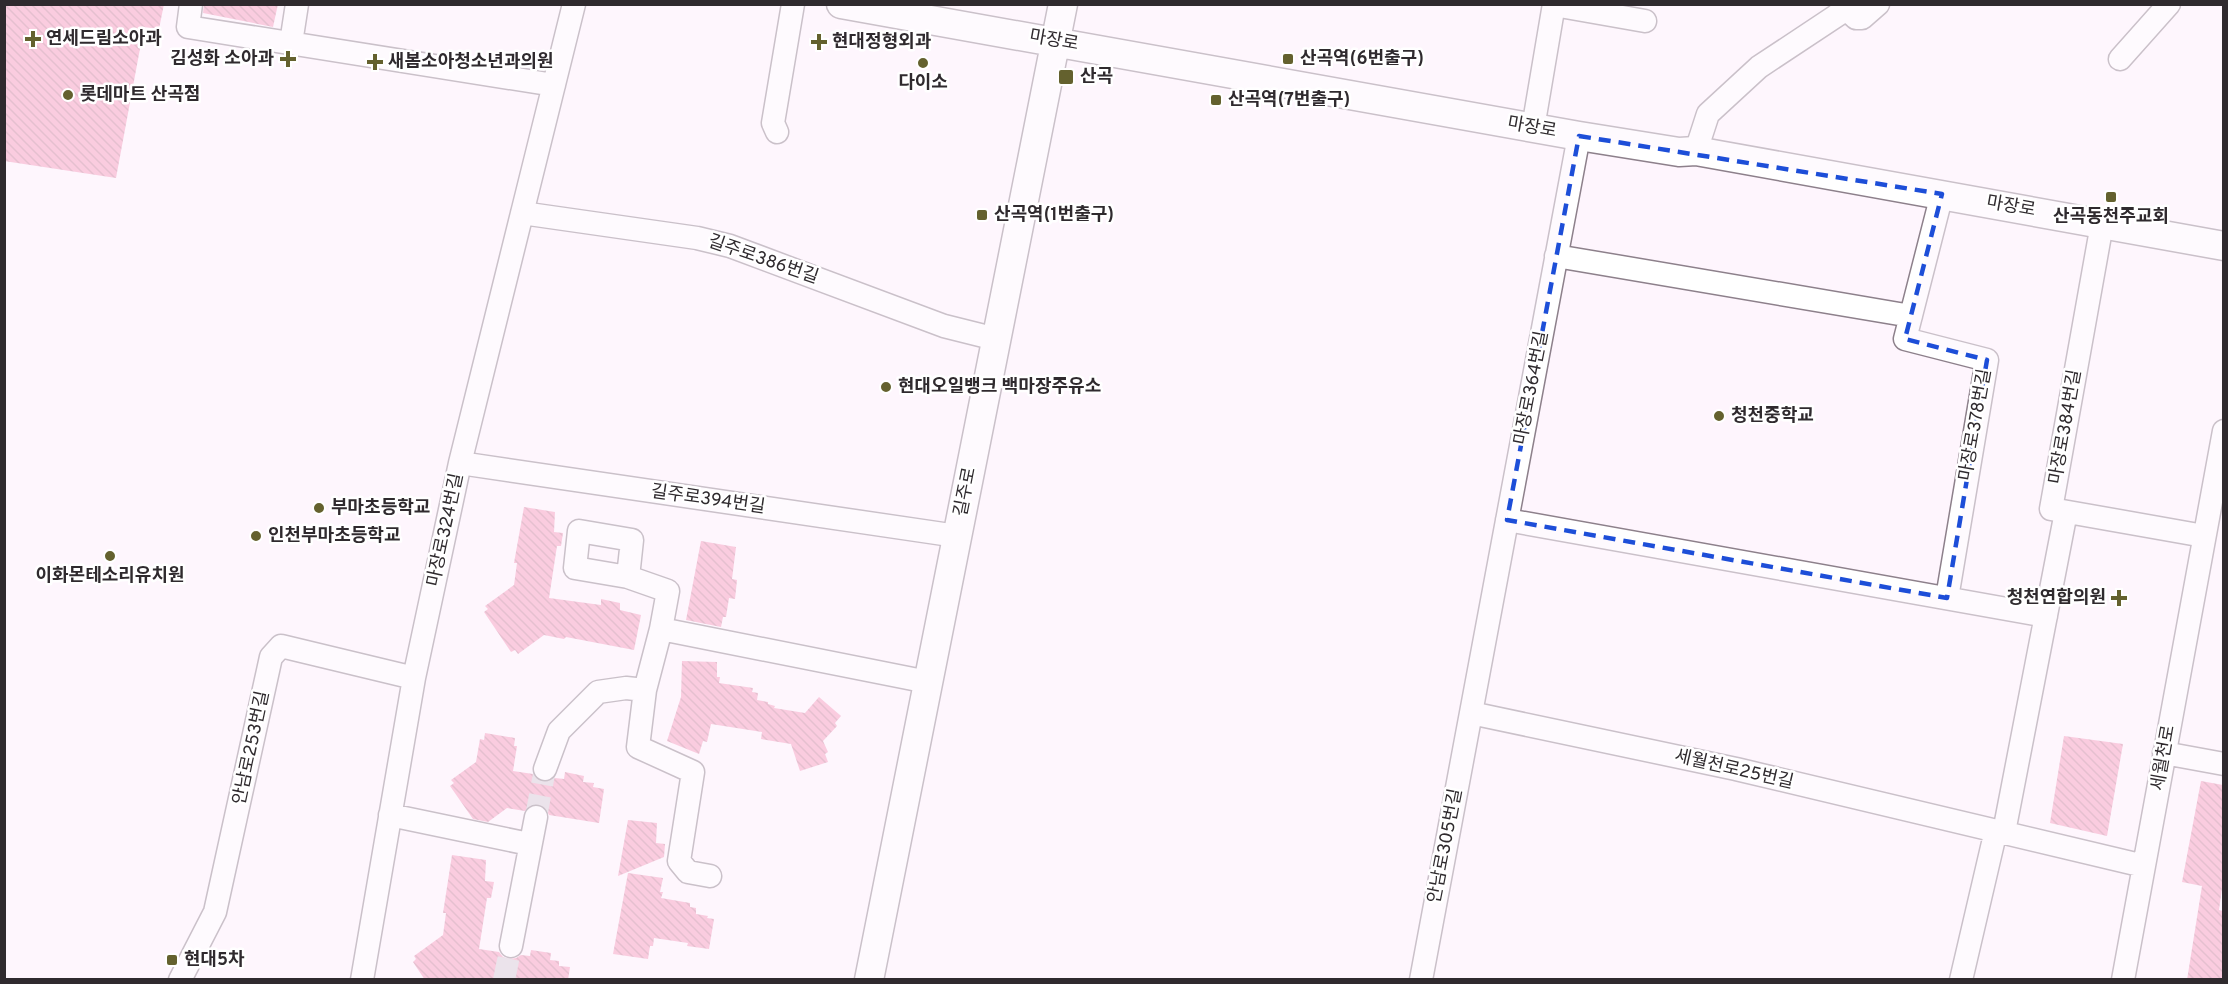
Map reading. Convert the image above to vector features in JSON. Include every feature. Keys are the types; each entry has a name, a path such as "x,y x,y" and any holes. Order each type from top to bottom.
{"main road":[{"name":"마장로","path":"841,4 1533,128 1679,152 1696,151 2223,246"},
{"name":"길주로","path":"868,980 1063,4"}],"street":[{"path":"191,4 188,27 554,85"},
{"path":"291,43 297,4"},
{"name":"마장로324번길","path":"362,980 414,678 460,463 574,4"},
{"path":"777,132 773,123 793,4"},
{"path":"1696,151 1708,114 1759,67 1843,7 1856,18 1862,18 1878,4"},
{"path":"2120,59 2169,4"},
{"path":"1533,128 1554,5 1645,21"},
{"name":"마장로364번길","path":"1471,713 1579,136"},
{"name":"마장로378번길","path":"1942,195 1905,339 1988,360 1947,598"},
{"name":"길주로386번길","path":"522,213 697,238 730,246 944,326 996,339"},
{"name":"마장로384번길","path":"2000,831 2067,512 2051,509 2102,224"},
{"path":"1556,256 1911,316"},
{"name":"세월천로","path":"2123,980 2204,536 2217,502 2223,431"},
{"name":"길주로394번길","path":"460,463 957,536"},
{"path":"2067,512 2204,536"},
{"path":"1507,520 2046,616"},
{"path":"628,578 668,591 645,690 638,747 693,772 679,861 688,872 711,876"},
{"path":"661,629 928,682"},
{"name":"안남로253번길","path":"180,980 215,912 271,657 281,646 414,678"},
{"path":"546,769 559,731 598,693 626,688 645,690"},
{"name":"세월천로25번길","path":"1471,713 1736,769 2144,866"},
{"name":"안남로305번길","path":"1421,980 1471,713"},
{"path":"2164,753 2223,764"},
{"path":"390,815 529,844"},
{"path":"510,946 536,818"},
{"path":"1961,980 2000,831"}],"highlighted area":[{"path":"1579,136 1942,194 1905,339 1987,360 1947,598 1507,520"}],"building":[{"name":"롯데마트 산곡점","path":"4,4 164,4 159,29 144,27 116,178 4,161"},
{"path":"204,4 278,4 273,27 203,13"},
{"path":"524,507 555,512 554,532 563,533 561,546 557,546 549,598 601,605 601,599 620,603 620,610 641,615 634,650 544,635 518,654 515,650 511,652 484,612 488,609 485,606 514,585 517,563 514,563"},
{"path":"701,541 736,547 732,579 737,580 735,599 729,598 726,617 723,617 721,627 686,620"},
{"path":"682,661 717,662 719,683 753,688 752,692 758,693 757,700 768,702 775,706 774,708 805,713 819,697 841,716 835,723 837,726 823,741 828,752 825,754 828,762 800,771 791,744 761,739 762,732 711,724 707,742 703,741 699,754 667,741 681,697"},
{"path":"485,733 515,738 514,746 517,746 513,771 533,774 540,781 547,782 555,778 564,779 565,772 584,776 583,782 594,783 593,787 604,789 599,823 549,815 545,807 538,804 531,804 525,811 507,808 488,822 473,819 450,786 454,783 451,780 476,762 480,739 484,740"},
{"path":"2064,736 2123,744 2107,836 2050,823"},
{"path":"2201,781 2223,785 2223,881 2219,910 2223,911 2223,980 2187,980 2202,886 2182,882"},
{"path":"628,820 657,823 656,843 665,844 664,857 618,876"},
{"path":"452,855 486,860 485,881 494,882 491,898 487,898 479,949 499,952 503,957 509,959 521,955 530,956 531,950 551,953 550,960 559,961 559,966 570,967 568,980 425,980 413,962 416,959 414,956 443,935 446,913 443,913"},
{"path":"628,873 663,878 661,898 690,903 690,907 696,908 696,914 714,919 709,949 654,938 648,959 613,954"}],"tunnel":[{"path":"536,817 545,769"},
{"path":"504,980 511,946"}],"place":[{"name":"연세드림소아과","path":"33,39"},
{"name":"현대정형외과","path":"819,42"},
{"name":"김성화 소아과","path":"288,59"},
{"name":"산곡역(6번출구)","path":"1288,59"},
{"name":"새봄소아청소년과의원","path":"375,62"},
{"name":"다이소","path":"923,63"},
{"name":"산곡","path":"1066,77"},
{"name":"롯데마트 산곡점","path":"68,95"},
{"name":"산곡역(7번출구)","path":"1216,100"},
{"name":"산곡동천주교회","path":"2111,197"},
{"name":"산곡역(1번출구)","path":"982,215"},
{"name":"현대오일뱅크 백마장주유소","path":"886,387"},
{"name":"청천중학교","path":"1719,416"},
{"name":"부마초등학교","path":"319,508"},
{"name":"인천부마초등학교","path":"256,536"},
{"name":"이화몬테소리유치원","path":"110,556"},
{"name":"청천연합의원","path":"2119,598"},
{"name":"현대5차","path":"172,960"}]}
